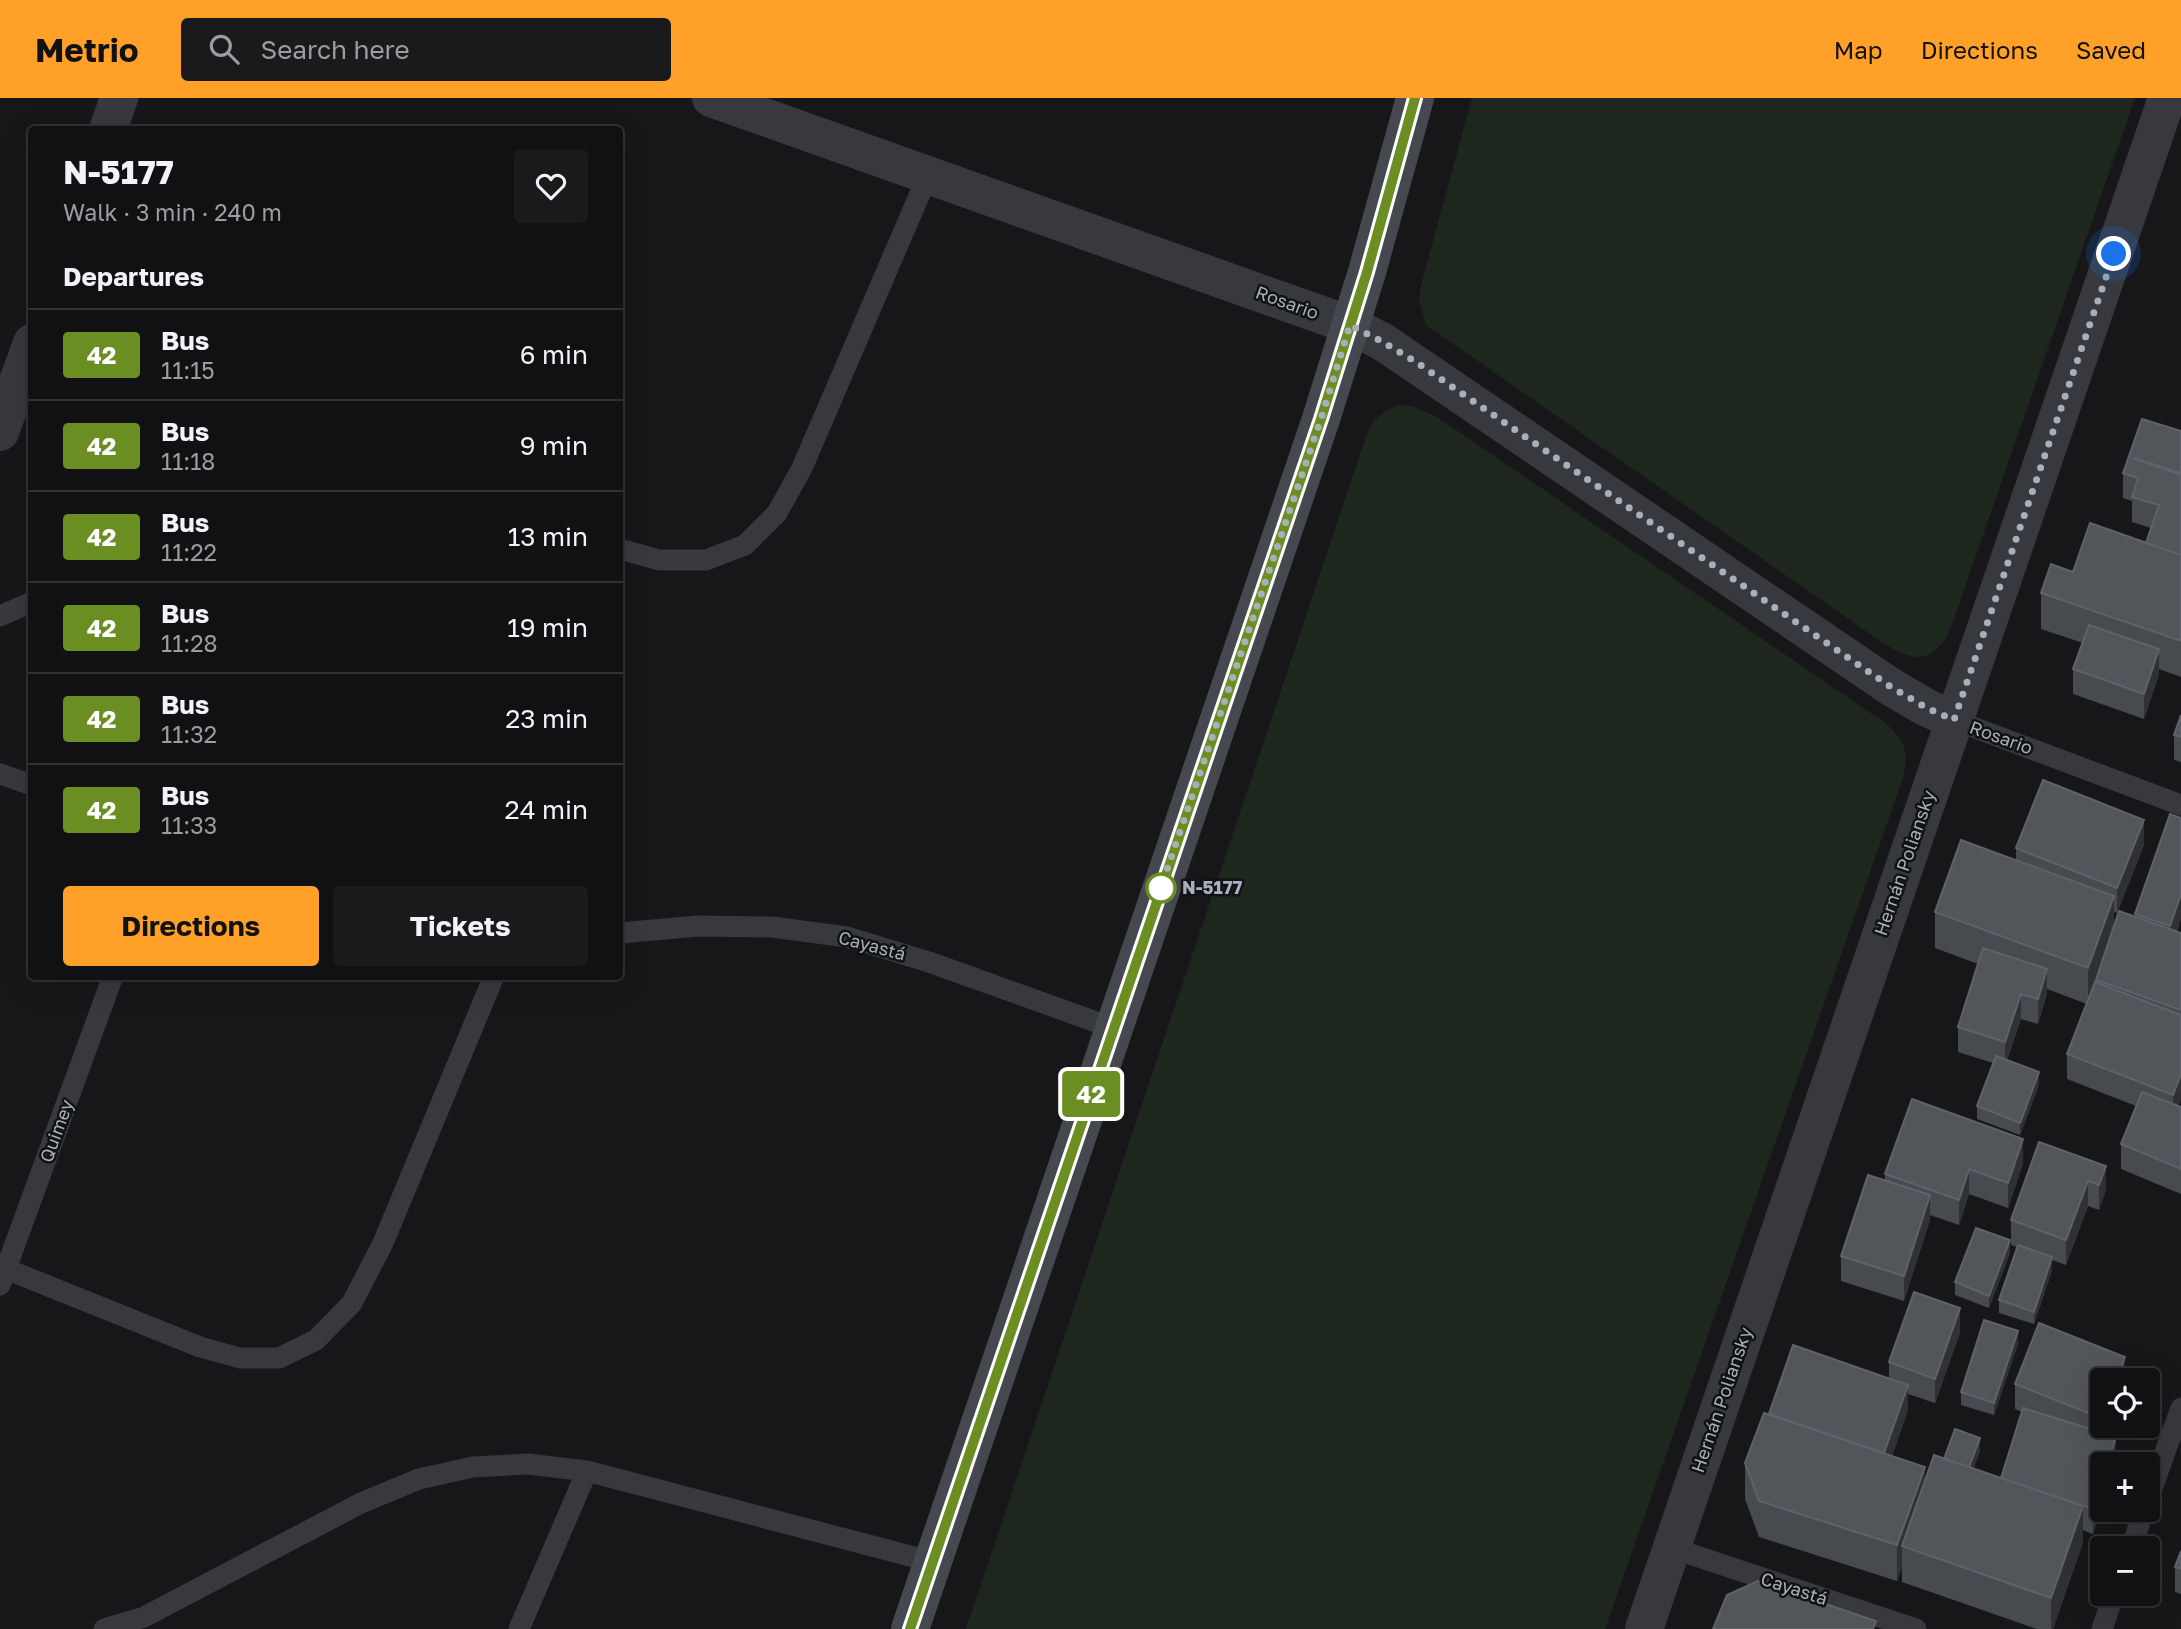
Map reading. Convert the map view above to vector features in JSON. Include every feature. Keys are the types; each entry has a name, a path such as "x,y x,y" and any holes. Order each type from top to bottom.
{"main road":[{"path":"910,1629 1316,433 1367,272 1415,98"}],"street":[{"path":"109,126 119,98"},
{"name":"Rosario","path":"711,98 1350,325 1416,362 1891,687 1954,720"},
{"name":"Hernán Poliansky","path":"1644,1629 2167,98"},
{"path":"0,432 28,354"}],"lane":[{"path":"623,550 659,560 706,560 745,545 778,513 802,468 928,175"},
{"path":"0,616 28,604"},
{"name":"Rosario","path":"1954,720 2181,805"},
{"path":"0,774 28,784"},
{"name":"Cayastá","path":"623,933 698,926 772,927 848,937 929,962 1113,1028"},
{"name":"Quimey","path":"3,1277 112,980"},
{"path":"3,1277 240,1358 279,1358 316,1340 352,1303 383,1243 492,980"},
{"path":"2160,1466 2181,1408"},
{"path":"104,1629 144,1617 361,1503 419,1479 473,1467 527,1464 587,1471 933,1562"},
{"path":"519,1629 587,1471"},
{"name":"Cayastá","path":"1672,1548 1916,1629"},
{"path":"2102,1629 2110,1606"}],"shaded area":[{"path":"1472,98 2135,98 1949,633 1935,651 1920,657 1911,656 1883,643 1426,325 1419,300 1421,285"},
{"path":"1399,405 1412,406 1437,417 1884,722 1897,735 1906,755 1902,781 1605,1629 966,1629 1369,428 1382,414"}],"building":[{"path":"2142,419 2181,431 2181,473 2133,458 2181,475 2181,555 2146,543 2159,505 2132,497 2138,478 2123,473"},
{"path":"2090,523 2181,555 2181,641 2041,593 2051,564 2073,572"},
{"path":"2089,625 2159,649 2144,694 2073,669"},
{"path":"2181,715 2181,737 2174,735"},
{"path":"2043,780 2144,820 2117,888 2016,848"},
{"path":"2170,814 2181,818 2181,894 2170,926 2135,914"},
{"path":"1961,840 2114,896 2088,968 1935,912"},
{"path":"2119,911 2181,933 2181,1010 2096,980"},
{"path":"1983,948 2047,969 2038,999 2021,994 2005,1042 1958,1027"},
{"path":"2095,982 2181,1015 2181,1074 2173,1095 2067,1054"},
{"path":"1996,1056 2039,1072 2020,1123 1977,1106"},
{"path":"2142,1092 2181,1107 2181,1169 2121,1144"},
{"path":"1912,1099 2023,1139 2008,1183 1969,1169 1959,1200 1885,1174"},
{"path":"2039,1142 2106,1166 2099,1185 2088,1181 2066,1240 2011,1220"},
{"path":"1868,1175 1930,1195 1904,1276 1841,1256"},
{"path":"1976,1228 2010,1240 1989,1296 1955,1282"},
{"path":"2018,1245 2052,1257 2034,1312 1999,1300"},
{"path":"1914,1292 1960,1308 1935,1379 1889,1362"},
{"path":"1984,1320 2018,1331 1994,1403 1961,1392"},
{"path":"2039,1323 2125,1357 2121,1368 2090,1368 2090,1414 2015,1384"},
{"path":"1793,1345 1908,1385 1884,1453 1769,1414"},
{"path":"2023,1408 2090,1429 2090,1438 2116,1438 2111,1452 2090,1452 2090,1508 2001,1478"},
{"path":"1764,1413 1925,1467 1897,1545 1759,1501 1745,1463"},
{"path":"1955,1429 1980,1438 1969,1467 1944,1459"},
{"path":"1934,1455 2083,1506 2051,1598 1902,1546"},
{"path":"2181,1551 2181,1569 2175,1567"},
{"path":"1758,1581 1876,1621 1873,1629 1713,1629 1727,1595"}],"bus line":[{"name":"42","path":"910,1629 1321,419 1367,272 1415,98"}],"place":[{"name":"N-5177","path":"1161,888"}],"route":[{"path":"1161,888 1158,896 1321,419 1350,325 1416,362 1891,687 1954,720 2114,254"}]}
